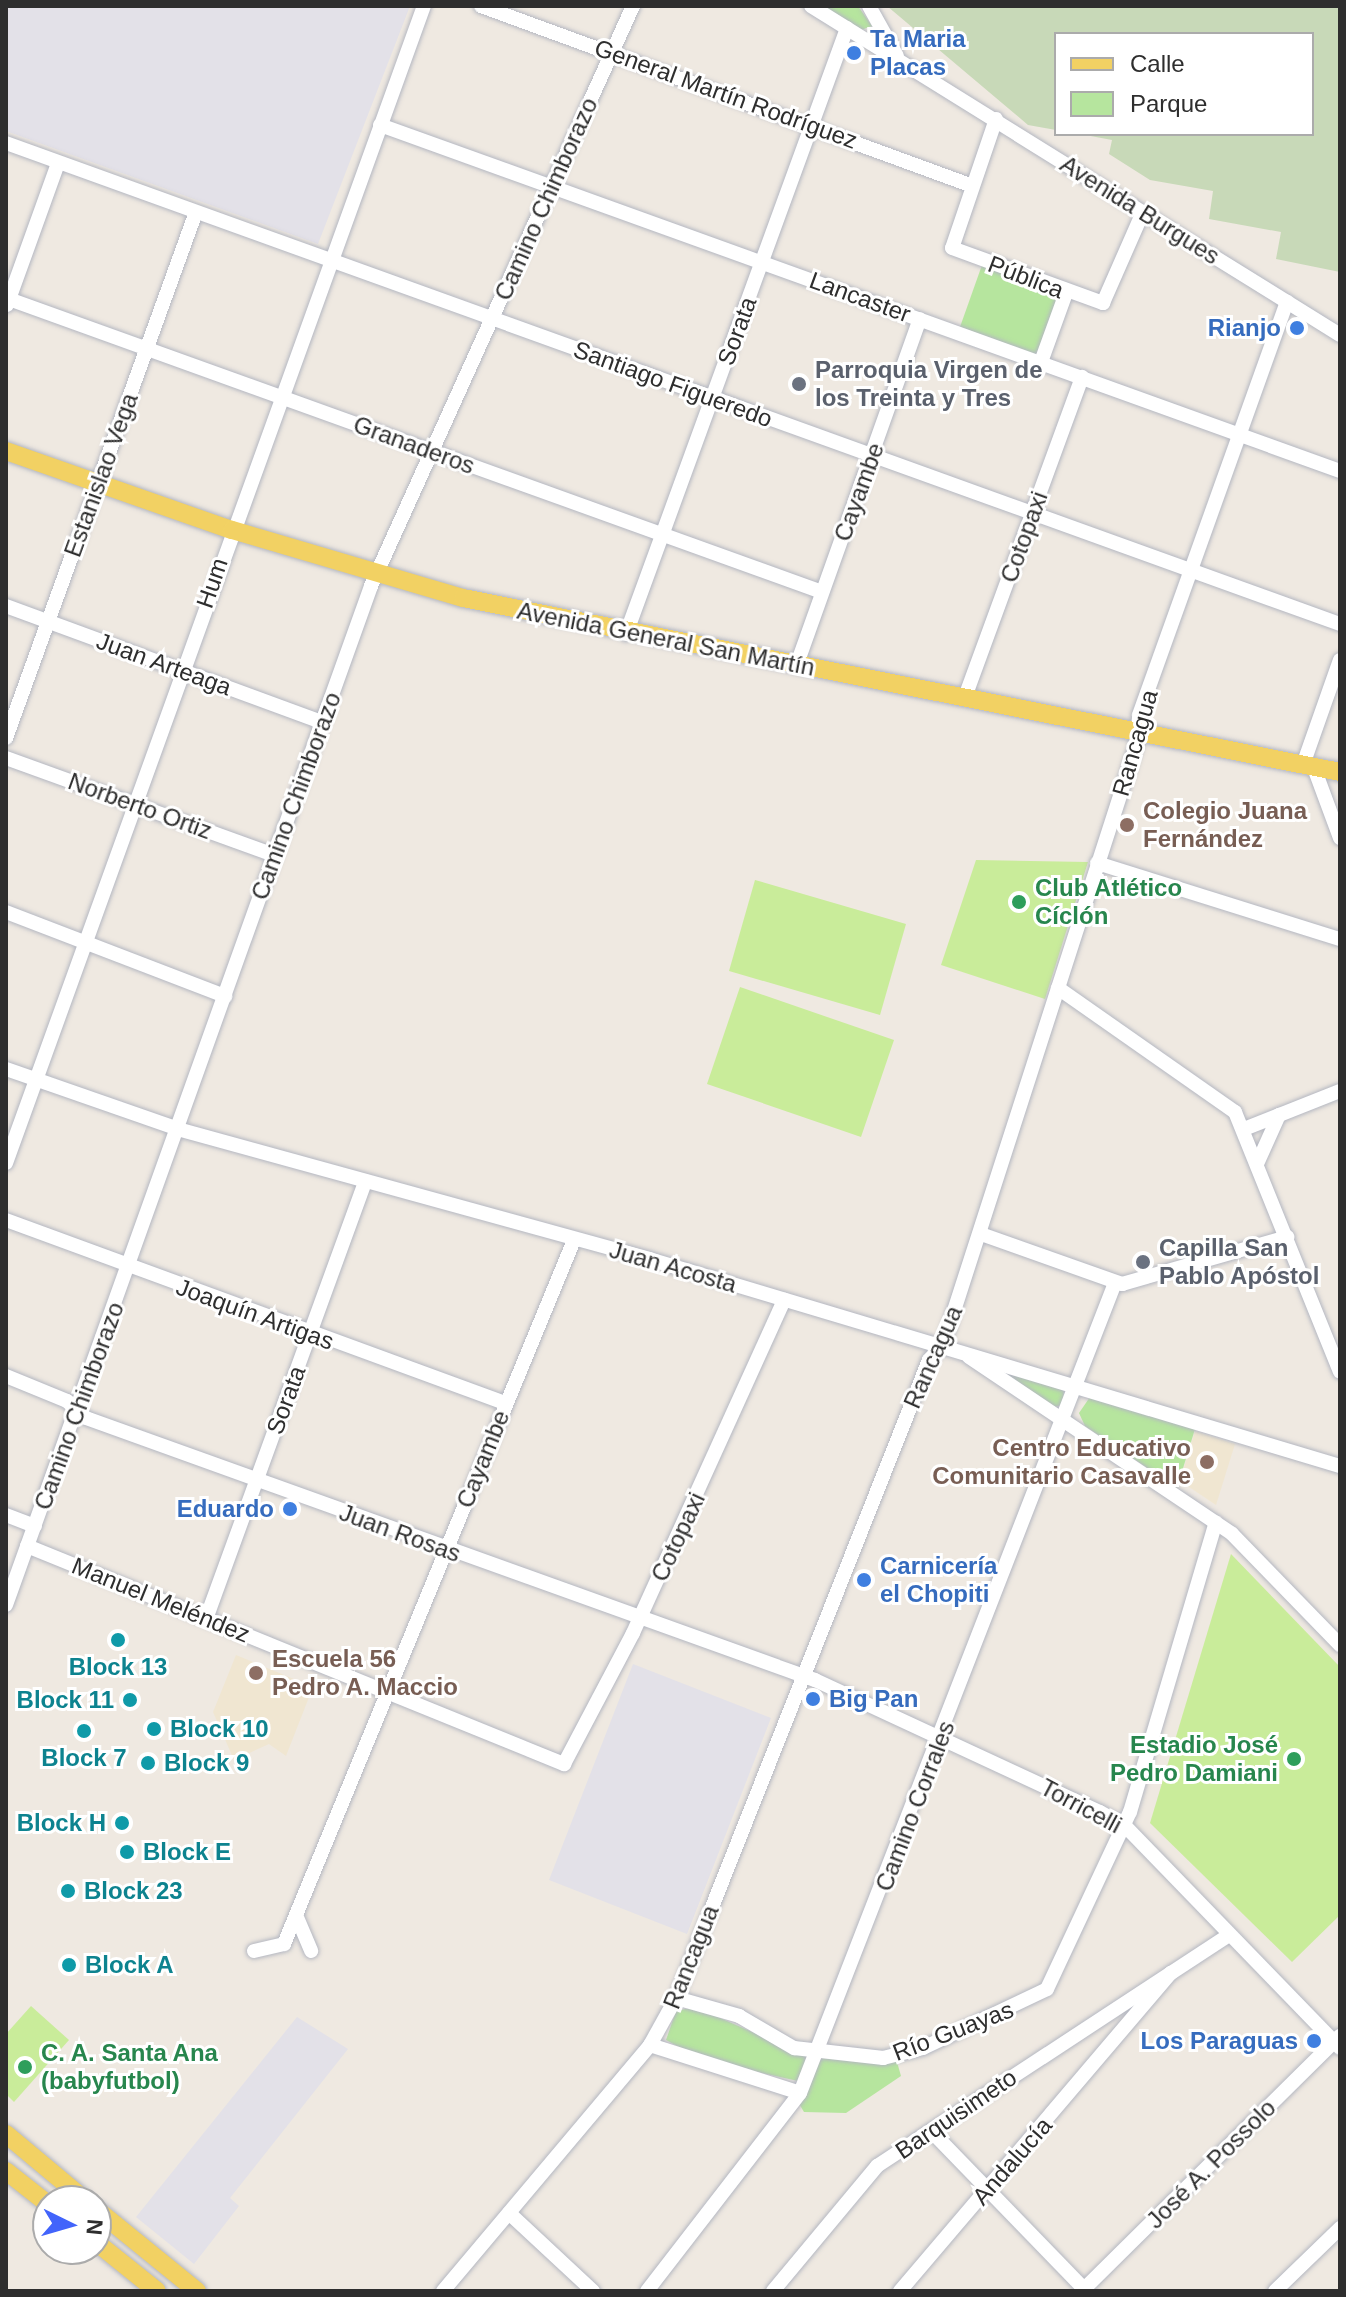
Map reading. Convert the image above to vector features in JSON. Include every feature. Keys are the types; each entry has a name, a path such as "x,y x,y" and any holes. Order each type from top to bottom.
{"main road":[{"name":"Avenida General San Martín","path":"6,451 232,530 376,574 626,634 797,664 1340,772"},
{"path":"6,2134 67,2185"},
{"path":"6,2171 32,2191"},
{"path":"112,2222 197,2291"},
{"path":"112,2256 152,2290"}],"street":[{"name":"Hum","path":"6,1163 232,530 424,6"},
{"name":"General Martín Rodríguez","path":"481,6 970,185"},
{"name":"Camino Chimborazo","path":"6,1605 376,574 633,6"},
{"name":"Avenida Burgues","path":"811,6 1340,335"},
{"path":"869,6 900,60"},
{"path":"851,31 874,34 880,23"},
{"name":"Sorata","path":"626,634 812,125 851,31"},
{"path":"970,185 996,119"},
{"name":"Lancaster","path":"380,125 1340,471"},
{"name":"Santiago Figueredo","path":"6,143 1340,624"},
{"path":"7,302 58,163"},
{"name":"Pública","path":"970,185 950,246 1066,293 1103,303 1143,212"},
{"name":"Estanislao Vega","path":"6,738 196,212"},
{"path":"1041,362 1066,293"},
{"name":"Granaderos","path":"7,302 147,349 822,592"},
{"name":"Rancagua","path":"443,2291 650,2045 676,1998 929,1360 943,1345 981,1234 1138,730 1287,302"},
{"name":"Cayambe","path":"797,664 920,319"},
{"name":"Cotopaxi","path":"965,697 1082,377"},
{"name":"Juan Arteaga","path":"6,606 321,722"},
{"path":"1340,660 1308,764 1340,838"},
{"name":"Norberto Ortiz","path":"6,758 274,855"},
{"path":"1097,863 1340,939"},
{"path":"6,912 225,996"},
{"path":"1058,988 1229,1107 1244,1129 1338,1363"},
{"name":"Juan Acosta","path":"6,1069 178,1129 943,1345 1340,1466"},
{"path":"1244,1129 1340,1091"},
{"path":"1257,1164 1279,1115"},
{"name":"Sorata","path":"206,1619 365,1181"},
{"name":"Joaquín Artigas","path":"6,1220 129,1268 505,1403"},
{"path":"981,1234 1115,1283 1154,1279 1287,1237"},
{"name":"Cayambe","path":"254,1951 284,1944 574,1240"},
{"name":"Camino Corrales","path":"647,2291 800,2093 941,1739 1115,1283"},
{"name":"Cotopaxi","path":"560,1764 573,1756 639,1621 784,1300"},
{"path":"962,1352 1063,1424 1216,1522 1340,1645"},
{"name":"Juan Rosas","path":"6,1376 78,1411 257,1482 802,1677"},
{"path":"6,1515 35,1526"},
{"path":"1125,1826 1216,1522"},
{"name":"Manuel Meléndez","path":"27,1546 560,1764"},
{"name":"Torricelli","path":"802,1677 1125,1826 1229,1935 1338,2042"},
{"name":"Río Guayas","path":"676,1998 739,2016 794,2048 820,2046 869,2058 897,2056 1047,1989 1125,1826"},
{"path":"296,1915 311,1951"},
{"name":"Andalucía","path":"900,2291 1171,1973 1229,1935"},
{"name":"Barquisimeto","path":"773,2291 870,2173 1107,2012 1171,1973"},
{"path":"1107,2012 1124,2031"},
{"name":"José A. Possolo","path":"1084,2290 1338,2042"},
{"path":"650,2045 800,2093"},
{"path":"931,2131 1084,2290"},
{"path":"509,2213 593,2291"},
{"path":"1275,2291 1340,2228"}],"shaded area":[{"path":"6,6 410,6 318,244 6,131"},
{"name":"Centro Educativo Comunitario Casavalle","path":"1195,1431 1235,1444 1216,1505 1180,1481"},
{"path":"236,1655 313,1687 286,1756 269,1744 234,1760 213,1712"},
{"path":"633,1664 771,1718 687,1934 549,1880"},
{"path":"297,2017 348,2049 230,2198 239,2206 194,2264 136,2217"}],"green space":[{"path":"823,6 858,6 872,26 861,30"},
{"path":"887,6 1340,6 1340,272 1276,259 1281,232 1209,219 1213,191 1150,180 1109,154 1112,140 1091,136 1314,136 1314,32 1054,32 1054,130 1028,125"},
{"path":"982,265 1061,295 1039,356 960,327"},
{"name":"Club Atlético Cíclón","path":"976,860 1088,862 1045,999 941,965"},
{"path":"755,880 906,924 880,1015 729,971"},
{"path":"740,987 894,1040 861,1137 707,1084"},
{"path":"1005,1373 1064,1388 1063,1405 1053,1407"},
{"path":"1090,1397 1195,1429 1177,1488 1085,1426 1079,1413"},
{"path":"1231,1554 1340,1667 1340,1915 1292,1962 1150,1823"},
{"name":"C. A. Santa Ana (babyfutbol)","path":"31,2006 69,2040 14,2102 6,2094 6,2034"},
{"path":"695,2007 807,2056 798,2081 703,2060 666,2040 676,2011"},
{"path":"823,2055 897,2062 901,2076 846,2113 804,2112 798,2102"}],"place":[{"name":"Ta Maria Placas","path":"854,53"},
{"name":"Rianjo","path":"1297,328"},
{"name":"Parroquia Virgen de los Treinta y Tres","path":"799,384"},
{"name":"Colegio Juana Fernández","path":"1127,825"},
{"name":"Club Atlético Cíclón","path":"1019,902"},
{"name":"Capilla San Pablo Apóstol","path":"1143,1262"},
{"name":"Centro Educativo Comunitario Casavalle","path":"1207,1462"},
{"name":"Eduardo","path":"290,1509"},
{"name":"Carnicería el Chopiti","path":"864,1580"},
{"name":"Block 13","path":"118,1640"},
{"name":"Escuela 56 Pedro A. Maccio","path":"256,1673"},
{"name":"Big Pan","path":"813,1699"},
{"name":"Block 11","path":"130,1700"},
{"name":"Block 10","path":"154,1729"},
{"name":"Block 7","path":"84,1731"},
{"name":"Estadio José Pedro Damiani","path":"1294,1759"},
{"name":"Block 9","path":"148,1763"},
{"name":"Block H","path":"122,1823"},
{"name":"Block E","path":"127,1852"},
{"name":"Block 23","path":"68,1891"},
{"name":"Block A","path":"69,1965"},
{"name":"Los Paraguas","path":"1314,2041"},
{"name":"C. A. Santa Ana (babyfutbol)","path":"25,2067"}]}
